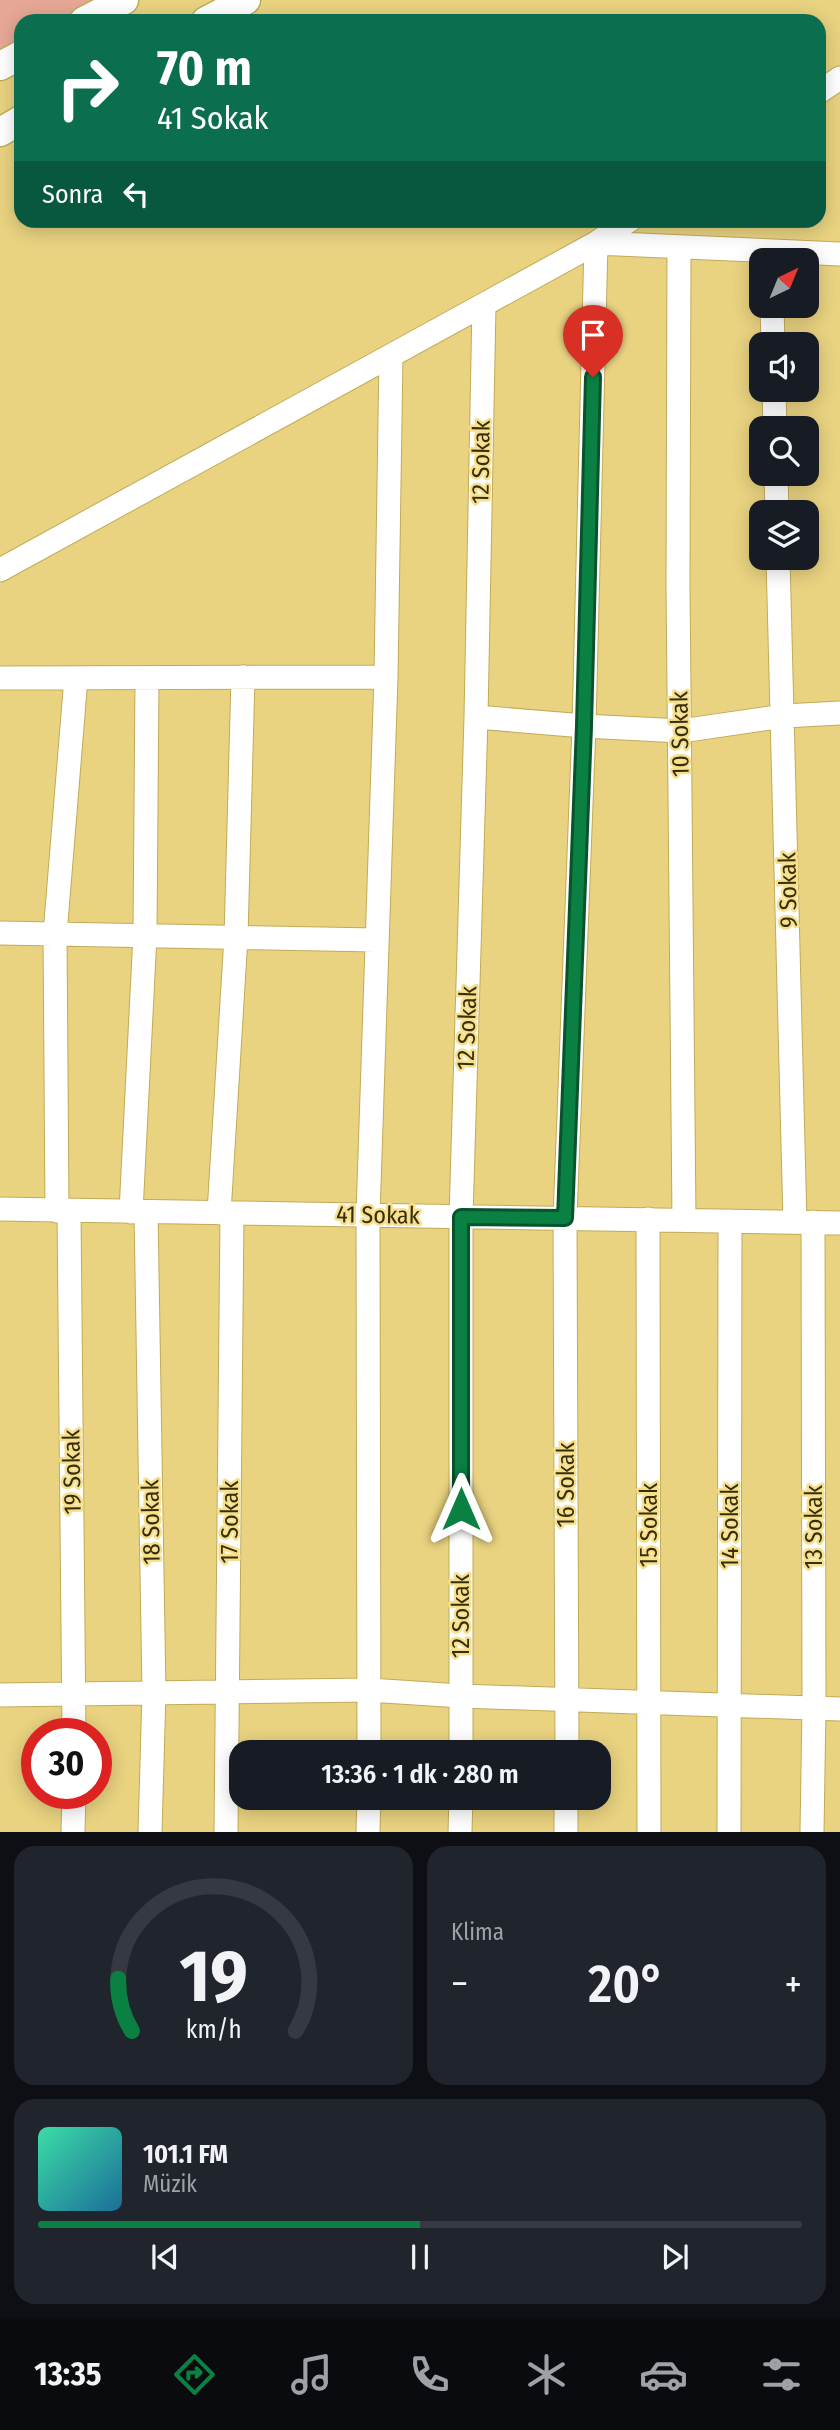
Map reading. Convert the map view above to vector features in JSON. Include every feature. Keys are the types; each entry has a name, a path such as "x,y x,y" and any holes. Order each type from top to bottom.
{"street":[{"path":"97,14 124,0"},
{"path":"219,14 246,0"},
{"path":"0,570 484,305 618,228"},
{"path":"596,243 749,254"},
{"name":"16 Sokak","path":"567,1740 565,1218 584,726 596,243"},
{"name":"10 Sokak","path":"679,247 678,585 684,1220"},
{"path":"819,255 840,254"},
{"name":"12 Sokak","path":"461,1740 461,1217 476,717 484,305"},
{"path":"369,1740 368,1215 386,677 391,356"},
{"name":"9 Sokak","path":"778,570 804,1222"},
{"name":"17 Sokak","path":"226,1832 229,1692 226,1213 243,677"},
{"path":"0,678 386,677"},
{"name":"19 Sokak","path":"74,1718 55,934 76,678"},
{"name":"18 Sokak","path":"147,678 139,1212 153,1693 150,1832"},
{"path":"476,717 681,731 784,716 840,713"},
{"path":"0,933 376,940"},
{"name":"41 Sokak","path":"0,1209 840,1223"},
{"name":"15 Sokak","path":"648,1220 649,1832"},
{"name":"14 Sokak","path":"729,1832 730,1221"},
{"name":"13 Sokak","path":"804,1222 814,1708 812,1832"},
{"path":"0,1695 369,1690 461,1696 840,1709"},
{"path":"73,1832 74,1809"},
{"path":"369,1810 369,1832"},
{"path":"460,1832 461,1810"},
{"path":"566,1810 566,1832"}],"shaded area":[{"path":"0,0 96,0 70,14 14,14 14,45 0,53"}],"route":[{"path":"461,1509 461,1217 565,1218 584,726 593,377"}]}
